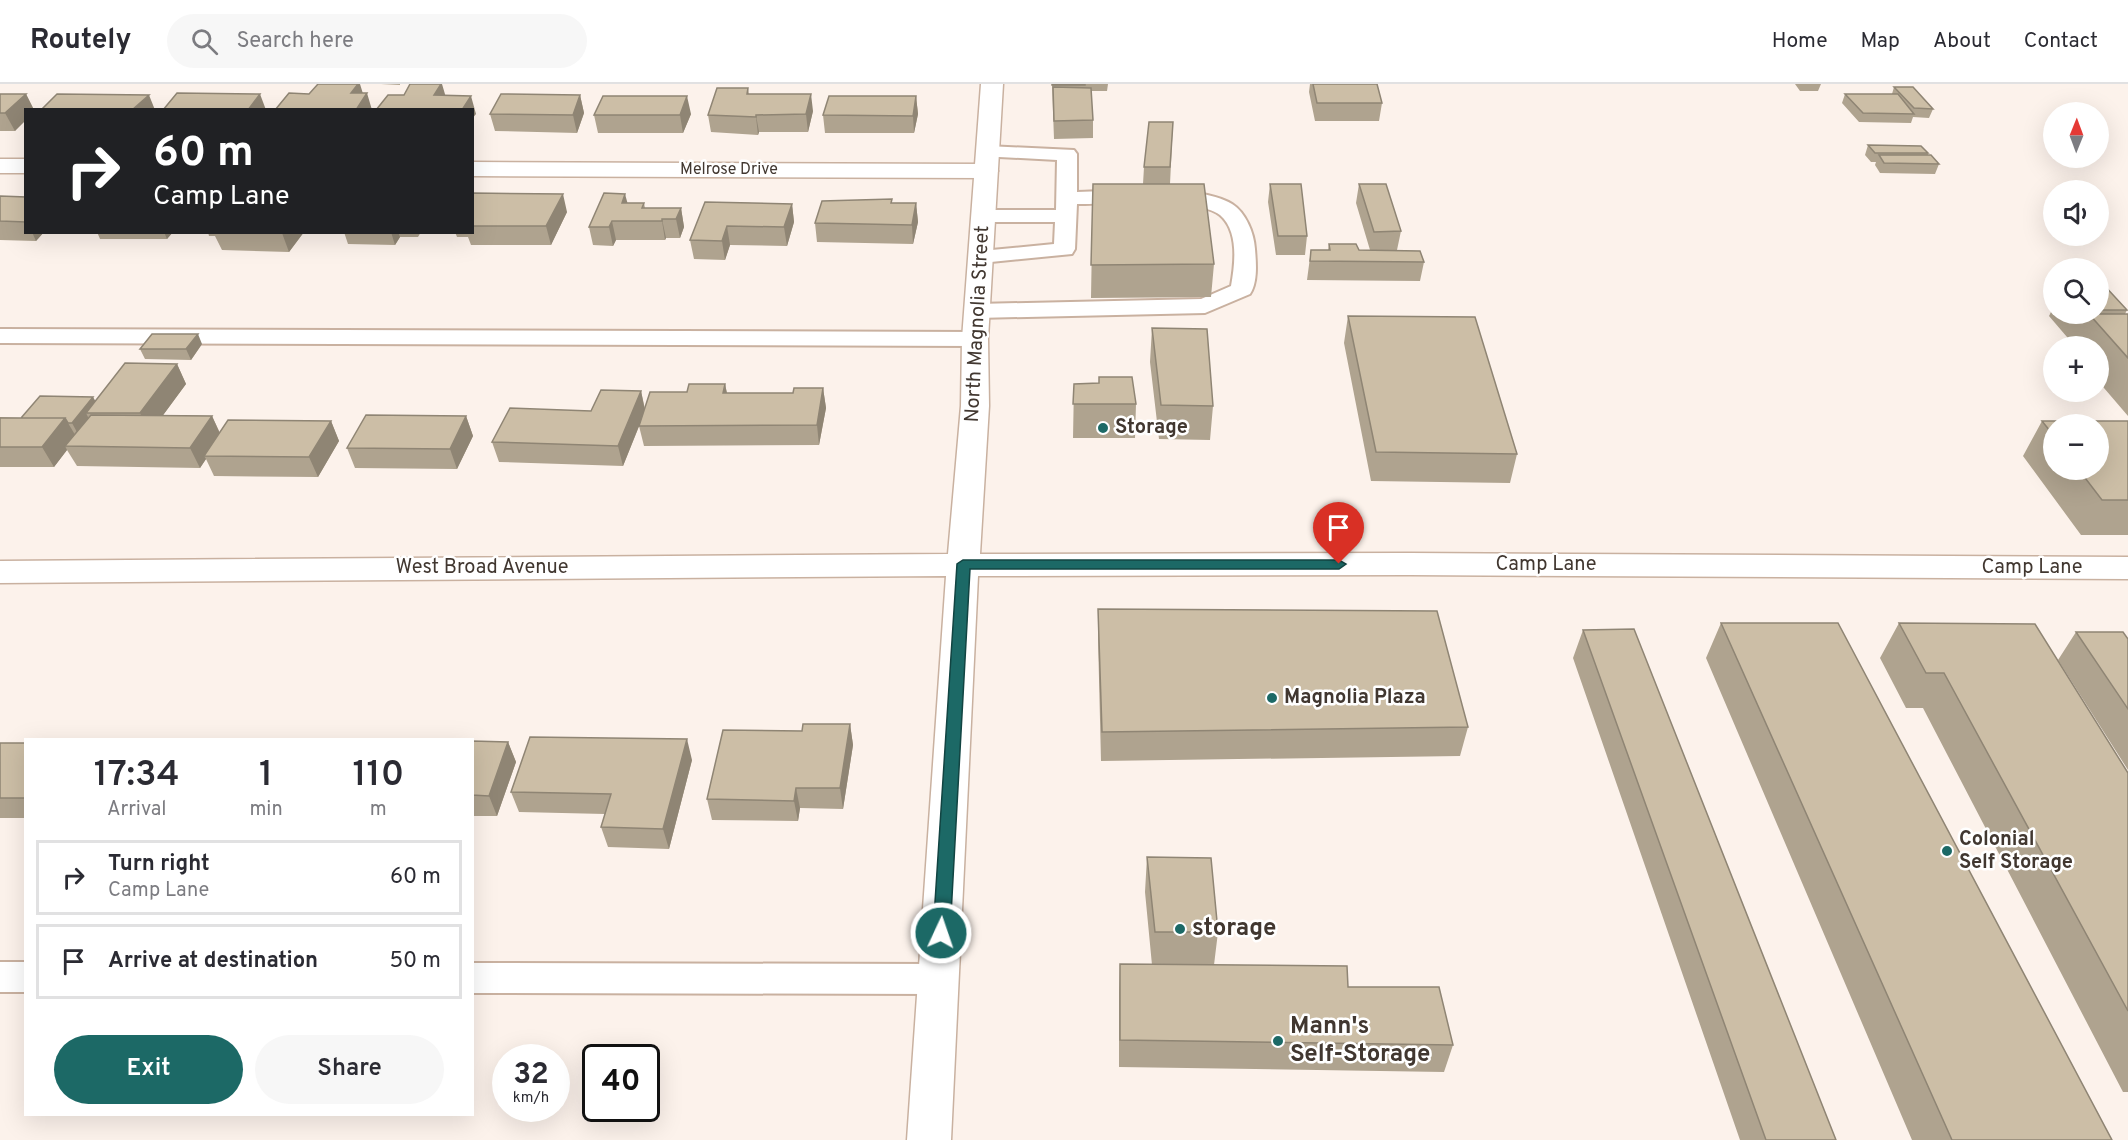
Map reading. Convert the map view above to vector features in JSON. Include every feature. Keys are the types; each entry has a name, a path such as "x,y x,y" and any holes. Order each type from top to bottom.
{"street":[{"name":"North Magnolia Street","path":"929,1140 963,564 975,406 975,339 992,84"},
{"name":"Melrose Drive","path":"474,169 987,162"},
{"path":"0,166 24,166"},
{"name":"Camp Lane","path":"963,564 2128,568"},
{"name":"West Broad Avenue","path":"0,572 963,564"}],"lane":[{"path":"981,257 1064,249 1067,207 1067,154 987,162"},
{"path":"977,311 1205,306 1242,289 1246,261 1238,223 1224,208 1198,200 1166,198 984,216"},
{"path":"0,336 975,339"},
{"path":"0,977 24,977"},
{"path":"474,978 939,979"}],"building":[{"path":"318,84 358,84 351,93 367,93 357,108 277,108 289,93 309,94"},
{"path":"410,84 441,84 434,95 471,96 463,108 378,108 388,95 404,95"},
{"path":"1085,84 1085,85 1052,85"},
{"path":"1313,84 1377,84 1382,103 1317,103"},
{"path":"1053,87 1091,88 1093,120 1054,121"},
{"path":"1894,87 1913,87 1933,109 1914,108"},
{"path":"717,88 748,88 747,94 811,94 806,114 756,115 756,117 708,115"},
{"path":"177,93 260,94 250,108 165,108"},
{"path":"0,94 26,94 5,113 0,113"},
{"path":"57,94 149,95 134,108 43,108"},
{"path":"501,94 580,95 573,115 490,114"},
{"path":"1845,94 1898,94 1914,114 1863,113"},
{"path":"603,96 687,96 680,115 594,115"},
{"path":"829,96 916,96 913,116 823,115"},
{"path":"1149,122 1173,122 1170,167 1144,167"},
{"path":"1868,145 1921,146 1928,153 1875,153"},
{"path":"1879,155 1931,155 1939,164 1884,163"},
{"path":"1093,184 1204,184 1214,264 1091,265"},
{"path":"1270,184 1301,184 1307,236 1278,236"},
{"path":"1359,184 1386,184 1401,231 1374,232"},
{"path":"474,193 563,194 546,226 474,226"},
{"path":"604,193 625,194 622,203 644,203 642,208 681,208 676,219 612,221 609,227 589,227"},
{"path":"0,196 24,197 24,222 0,221"},
{"path":"892,199 891,203 916,203 912,225 815,223 822,201"},
{"path":"705,202 792,204 784,227 727,226 722,241 690,240"},
{"path":"1329,244 1356,244 1359,250 1420,251 1424,262 1310,261 1311,250 1330,250"},
{"path":"2109,291 2127,310 2109,310"},
{"path":"2109,314 2128,314 2128,358 2109,336 2098,324 2109,324"},
{"path":"1348,316 1475,317 1517,454 1376,452"},
{"path":"1152,328 1207,329 1213,406 1161,405"},
{"path":"152,334 198,334 186,349 140,349"},
{"path":"125,363 177,364 140,413 86,413"},
{"path":"1099,377 1132,377 1136,404 1073,404 1074,384 1099,383"},
{"path":"689,384 725,384 723,393 793,393 794,388 823,388 817,425 639,426 650,392 687,392"},
{"path":"601,390 641,391 618,446 492,442 510,408 591,411"},
{"path":"40,396 93,397 72,423 68,423 65,418 21,418"},
{"path":"91,415 212,416 190,448 65,446"},
{"path":"366,415 466,416 450,449 347,448"},
{"path":"0,418 65,418 42,447 0,447"},
{"path":"228,420 331,421 309,457 204,456"},
{"path":"2109,421 2128,421 2128,500 2102,500 2087,480 2109,480"},
{"name":"Magnolia Plaza","path":"1098,609 1437,611 1468,727 1102,732"},
{"path":"1721,623 1838,623 2112,1140 1952,1140"},
{"path":"1899,623 2035,624 2128,773 2128,1011 1944,673 1926,673"},
{"path":"1634,629 1836,1140 1766,1140 1583,630"},
{"path":"2076,632 2123,632 2128,639 2128,709"},
{"path":"803,724 850,724 840,788 796,788 794,801 707,799 723,730 802,731"},
{"path":"530,737 687,739 663,829 601,827 611,794 511,792"},
{"path":"474,741 508,742 489,796 474,795"},
{"path":"0,743 24,743 24,798 0,798"},
{"path":"1147,857 1211,858 1218,932 1155,932"},
{"path":"1120,964 1347,966 1348,987 1439,987 1453,1045 1120,1040"}],"place":[{"name":"Storage","path":"1103,428"},
{"name":"Magnolia Plaza","path":"1272,698"},
{"name":"Colonial Self Storage","path":"1947,851"},
{"name":"storage","path":"1180,929"},
{"name":"Mann's Self-Storage","path":"1278,1041"}],"route":[{"path":"941,933 963,564 1339,564"}]}
